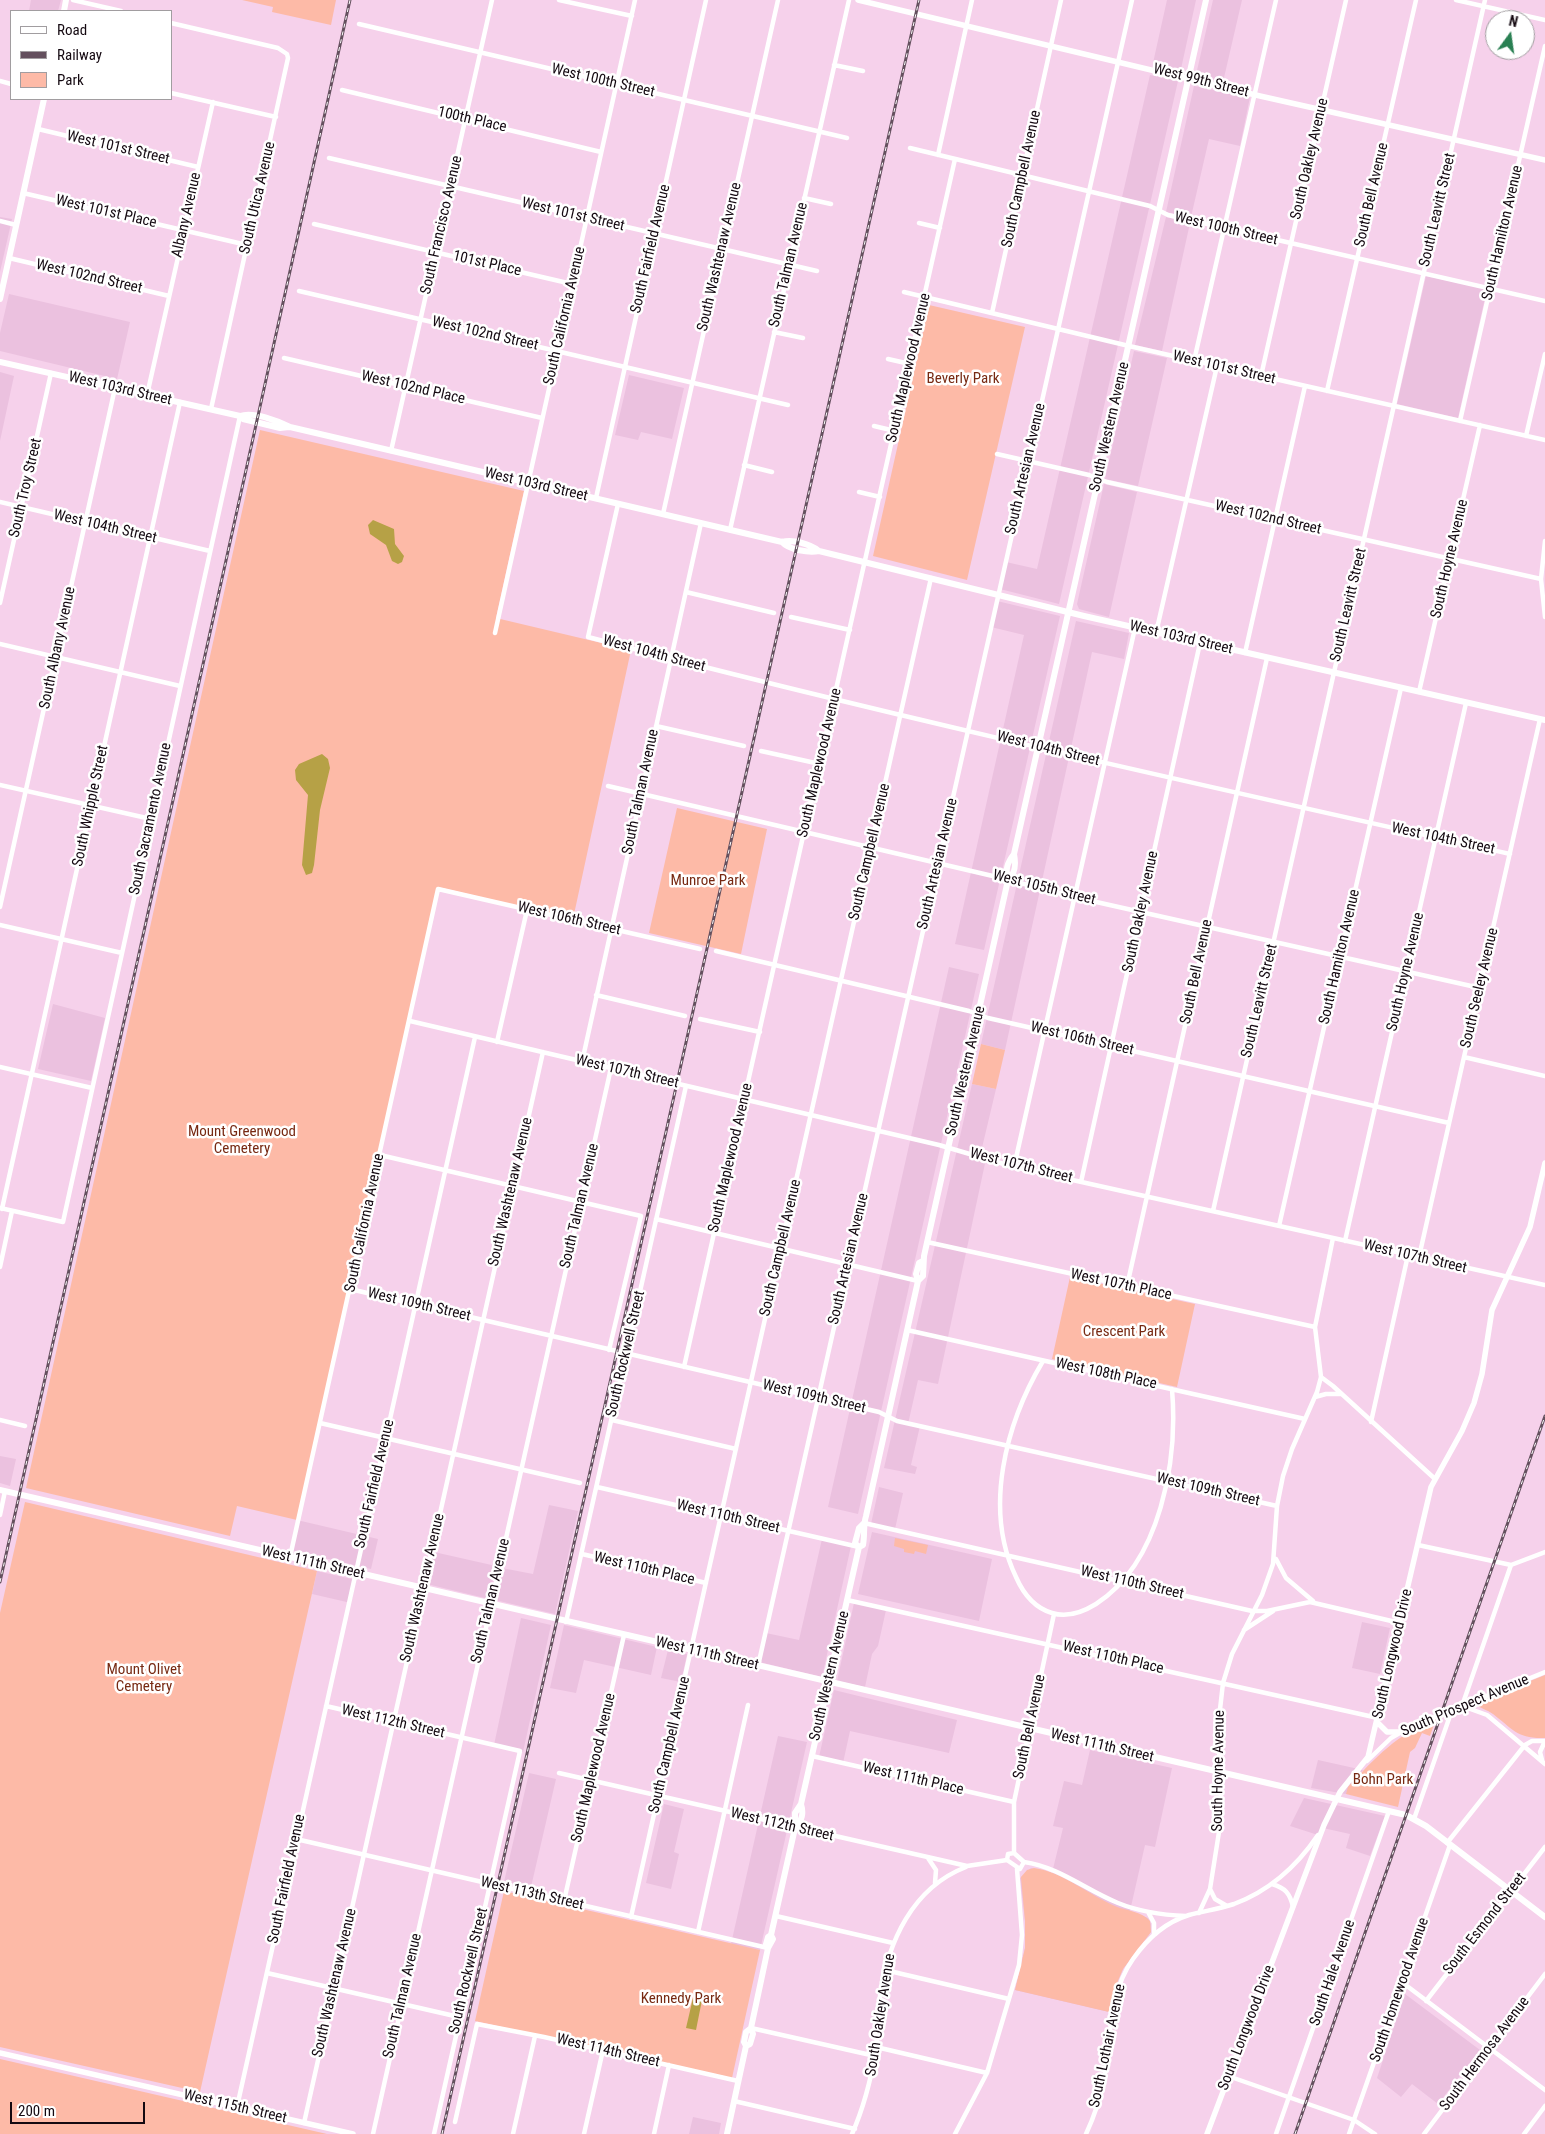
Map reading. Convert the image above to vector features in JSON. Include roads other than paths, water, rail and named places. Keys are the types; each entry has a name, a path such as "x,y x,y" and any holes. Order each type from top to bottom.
{"main road":[{"name":"South Western Avenue","path":"727,2134 746,2046 750,2044 753,2034 751,2028 768,1948 766,1944 768,1937 771,1935 776,1916 796,1828 801,1821 803,1810 801,1804 859,1547 863,1544 866,1530 864,1523 918,1281 923,1276 925,1264 923,1261 927,1242 1008,880 1013,876 1016,863 1014,854 1206,0"},
{"path":"0,299 44,100"},
{"name":"West 103rd Street","path":"0,362 240,416 245,414 281,422 290,427 618,504 782,542 788,540 806,544 819,551 1068,613 1542,720"},
{"name":"West 111th Street","path":"3,1490 1029,1730 1389,1811 1414,1819 1545,1917"}],"street":[{"path":"73,0 117,10"},
{"name":"South Francisco Avenue","path":"392,451 492,0"},
{"path":"559,0 632,16"},
{"name":"South California Avenue","path":"494,633 635,0"},
{"name":"South Fairfield Avenue","path":"596,498 706,0"},
{"name":"South Washtenaw Avenue","path":"663,514 778,0"},
{"name":"South Talman Avenue","path":"730,530 848,0"},
{"name":"West 99th Street","path":"858,0 1321,110 1545,160"},
{"path":"938,155 972,0"},
{"name":"South Campbell Avenue","path":"992,313 1061,0"},
{"name":"South Artesian Avenue","path":"758,1666 1132,0"},
{"path":"1194,361 1276,0"},
{"name":"South Oakley Avenue","path":"1261,376 1346,0"},
{"name":"South Bell Avenue","path":"1328,391 1416,0"},
{"path":"1456,0 1545,20"},
{"name":"South Leavitt Street","path":"1212,1211 1486,0"},
{"name":"South Utica Avenue","path":"172,23 278,48 287,54 288,64 211,409"},
{"name":"West 100th Street","path":"358,24 847,138"},
{"name":"South Hamilton Avenue","path":"1460,421 1545,46"},
{"path":"834,64 863,71"},
{"name":"100th Place","path":"342,90 601,152"},
{"path":"172,93 276,117"},
{"name":"Albany Avenue","path":"147,395 213,102"},
{"name":"West 101st Street","path":"38,129 198,167"},
{"name":"West 100th Street","path":"910,148 1150,206 1168,215 1545,301"},
{"name":"West 101st Street","path":"329,158 817,272"},
{"name":"South Maplewood Avenue","path":"684,1367 955,159"},
{"name":"West 101st Place","path":"23,193 247,245"},
{"path":"804,198 831,204"},
{"path":"0,221 16,225"},
{"name":"101st Place","path":"314,224 572,284"},
{"path":"919,224 940,228"},
{"name":"West 102nd Street","path":"9,258 169,296"},
{"name":"West 102nd Street","path":"299,291 788,405"},
{"name":"West 101st Street","path":"904,292 1128,346 1545,440"},
{"path":"774,332 803,338"},
{"path":"1526,436 1545,354"},
{"name":"West 102nd Place","path":"284,358 542,418"},
{"path":"888,359 910,364"},
{"path":"1156,633 1217,366"},
{"name":"South Troy Street","path":"0,603 51,373"},
{"path":"1245,653 1305,386"},
{"name":"South Albany Avenue","path":"0,907 115,388"},
{"name":"South Whipple Street","path":"1,1209 180,402"},
{"name":"South Sacramento Avenue","path":"12,1211 63,1222 240,416"},
{"name":"South Hoyne Avenue","path":"1419,692 1480,425"},
{"path":"874,426 895,431"},
{"name":"West 102nd Street","path":"997,454 1186,500 1541,579"},
{"path":"744,465 772,472"},
{"path":"859,492 880,497"},
{"name":"West 104th Street","path":"0,502 210,551"},
{"name":"West 104th Street","path":"618,504 588,637 671,659 1104,763 1510,854"},
{"name":"South Talman Avenue","path":"582,1062 701,523"},
{"path":"1545,541 1541,579 1545,617"},
{"name":"South Campbell Avenue","path":"631,1917 931,578"},
{"path":"686,592 774,612"},
{"path":"791,617 850,630"},
{"path":"1014,1167 1135,628"},
{"name":"South Oakley Avenue","path":"1081,1182 1200,643"},
{"path":"0,644 180,686"},
{"name":"South Bell Avenue","path":"1127,1286 1267,658"},
{"name":"South Hamilton Avenue","path":"1279,1226 1400,688"},
{"name":"South Hoyne Avenue","path":"1345,1241 1466,703"},
{"name":"South Seeley Avenue","path":"1419,1257 1542,720"},
{"path":"656,726 744,746"},
{"path":"761,751 820,764"},
{"path":"0,785 151,819"},
{"name":"West 105th Street","path":"608,786 871,847 1074,897 1480,988"},
{"name":"South California Avenue","path":"290,1557 438,889"},
{"name":"West 106th Street","path":"438,889 700,949"},
{"path":"497,1042 527,910"},
{"path":"0,925 122,953"},
{"name":"West 106th Street","path":"716,951 908,996 1045,1031 1449,1123"},
{"path":"596,995 685,1016"},
{"path":"700,1019 760,1032"},
{"name":"West 107th Street","path":"410,1021 878,1131 1014,1167 1545,1286"},
{"name":"South Fairfield Avenue","path":"237,2107 475,1036"},
{"name":"South Washtenaw Avenue","path":"304,2123 542,1052"},
{"path":"1464,1057 1545,1076"},
{"path":"0,1067 92,1088"},
{"name":"South Talman Avenue","path":"373,2134 611,1068"},
{"name":"South Rockwell Street","path":"566,1622 686,1086"},
{"path":"380,1155 580,1202"},
{"name":"South Longwood Drive","path":"1206,2134 1335,1799 1366,1763 1378,1720 1434,1478 1459,1437 1474,1403 1482,1374 1492,1310 1530,1227 1545,1163"},
{"name":"South Rockwell Street","path":"580,1202 640,1216 609,1350"},
{"path":"0,1267 12,1211 1,1209"},
{"path":"656,1220 918,1281"},
{"name":"South Hoyne Avenue","path":"1199,1913 1210,1889 1220,1825 1218,1717 1223,1683 1242,1631 1264,1589 1275,1555 1277,1506 1283,1476 1315,1397 1321,1377 1315,1327 1333,1238"},
{"name":"West 107th Place","path":"927,1242 1315,1327"},
{"path":"1371,1422 1408,1255"},
{"name":"West 109th Street","path":"350,1289 879,1412 897,1421 1277,1506"},
{"name":"West 108th Place","path":"907,1330 1305,1419"},
{"path":"1043,1360 1023,1398 1008,1446 1001,1493 1002,1532 1006,1555 1025,1593 1036,1605 1054,1614 1065,1615 1084,1610 1102,1600 1122,1581 1153,1530 1167,1481 1174,1431 1172,1389"},
{"path":"1321,1377 1434,1478"},
{"path":"1315,1397 1326,1394 1342,1394"},
{"path":"0,1420 25,1426"},
{"path":"612,1420 736,1449"},
{"path":"320,1423 580,1483"},
{"name":"West 110th Street","path":"596,1487 859,1547"},
{"path":"0,1515 3,1490"},
{"name":"West 110th Street","path":"864,1523 1252,1611 1277,1609 1304,1602 1400,1623"},
{"path":"1418,1545 1511,1565 1545,1552"},
{"name":"West 110th Place","path":"582,1554 706,1583"},
{"path":"1275,1555 1278,1567 1286,1578 1315,1603"},
{"path":"1511,1565 1462,1706 1487,1715 1544,1764"},
{"name":"West 110th Place","path":"847,1600 1223,1683 1378,1720"},
{"path":"1242,1631 1277,1609"},
{"name":"South Bell Avenue","path":"1014,1853 1014,1802 1054,1614"},
{"name":"South Maplewood Avenue","path":"564,1902 624,1635"},
{"name":"South Prospect Avenue","path":"1366,1763 1376,1751 1400,1732 1545,1672"},
{"path":"698,1932 748,1705"},
{"name":"West 112th Street","path":"326,1706 520,1751"},
{"path":"1414,1819 1452,1710"},
{"path":"1378,1720 1387,1732 1400,1732"},
{"path":"1524,1746 1532,1741 1545,1741 1540,1752 1544,1764"},
{"name":"South Homewood Avenue","path":"1349,2134 1403,1984 1449,1844 1524,1746"},
{"name":"South Rockwell Street","path":"434,2134 520,1751"},
{"name":"West 111th Place","path":"812,1756 1014,1802"},
{"name":"West 112th Street","path":"558,1772 967,1866 1007,1860"},
{"name":"South Hale Avenue","path":"1276,2134 1389,1811"},
{"name":"South Lothair Avenue","path":"1086,2134 1100,2098 1111,2022 1120,1982 1132,1960 1154,1935 1187,1916 1227,1906 1248,1898 1272,1884 1299,1860 1324,1825"},
{"name":"West 113th Street","path":"296,1839 768,1948"},
{"name":"South Esmond Street","path":"1426,2001 1545,1847"},
{"path":"955,2134 987,2073 1019,1965 1022,1935 1017,1869 1007,1860 1008,1854 1014,1853 1024,1862 1048,1868 1118,1903 1148,1912 1187,1916"},
{"path":"927,1858 936,1870 935,1884"},
{"path":"1017,1869 1023,1868 1024,1862"},
{"name":"South Oakley Avenue","path":"852,2134 869,2084 875,2056 885,1970 893,1942 910,1911 935,1884 953,1872 967,1866"},
{"path":"1272,1884 1280,1886 1288,1893 1293,1907"},
{"path":"1210,1889 1215,1899 1227,1906"},
{"path":"1148,1912 1154,1922 1154,1935"},
{"path":"776,1916 893,1942"},
{"path":"885,1970 1009,1999"},
{"path":"267,1972 459,2017"},
{"name":"South Hermosa Avenue","path":"1424,2134 1545,1974"},
{"path":"1403,1984 1545,2090"},
{"name":"South Rockwell Street","path":"455,2122 478,2024"},
{"name":"West 114th Street","path":"478,2024 738,2081"},
{"path":"751,2028 875,2056"},
{"path":"514,2134 535,2036"},
{"path":"876,2047 987,2073"},
{"path":"584,2134 603,2050"},
{"name":"West 115th Street","path":"0,2053 353,2134"},
{"path":"654,2134 669,2065"},
{"path":"1228,2076 1354,2120 1375,2134"},
{"path":"734,2101 855,2128"},
{"path":"1524,2134 1545,2106"}],"railway":[{"path":"0,1582 350,0"},
{"path":"442,2134 919,0"},
{"path":"1295,2134 1545,1416"}],"park label":[{"name":"Beverly Park","path":"963,379"},
{"name":"Munroe Park","path":"708,881"},
{"name":"Mount Greenwood Cemetery","path":"242,1140"},
{"name":"Crescent Park","path":"1124,1332"},
{"name":"Mount Olivet Cemetery","path":"144,1678"},
{"name":"Bohn Park","path":"1383,1780"},
{"name":"Kennedy Park","path":"681,1999"}]}
